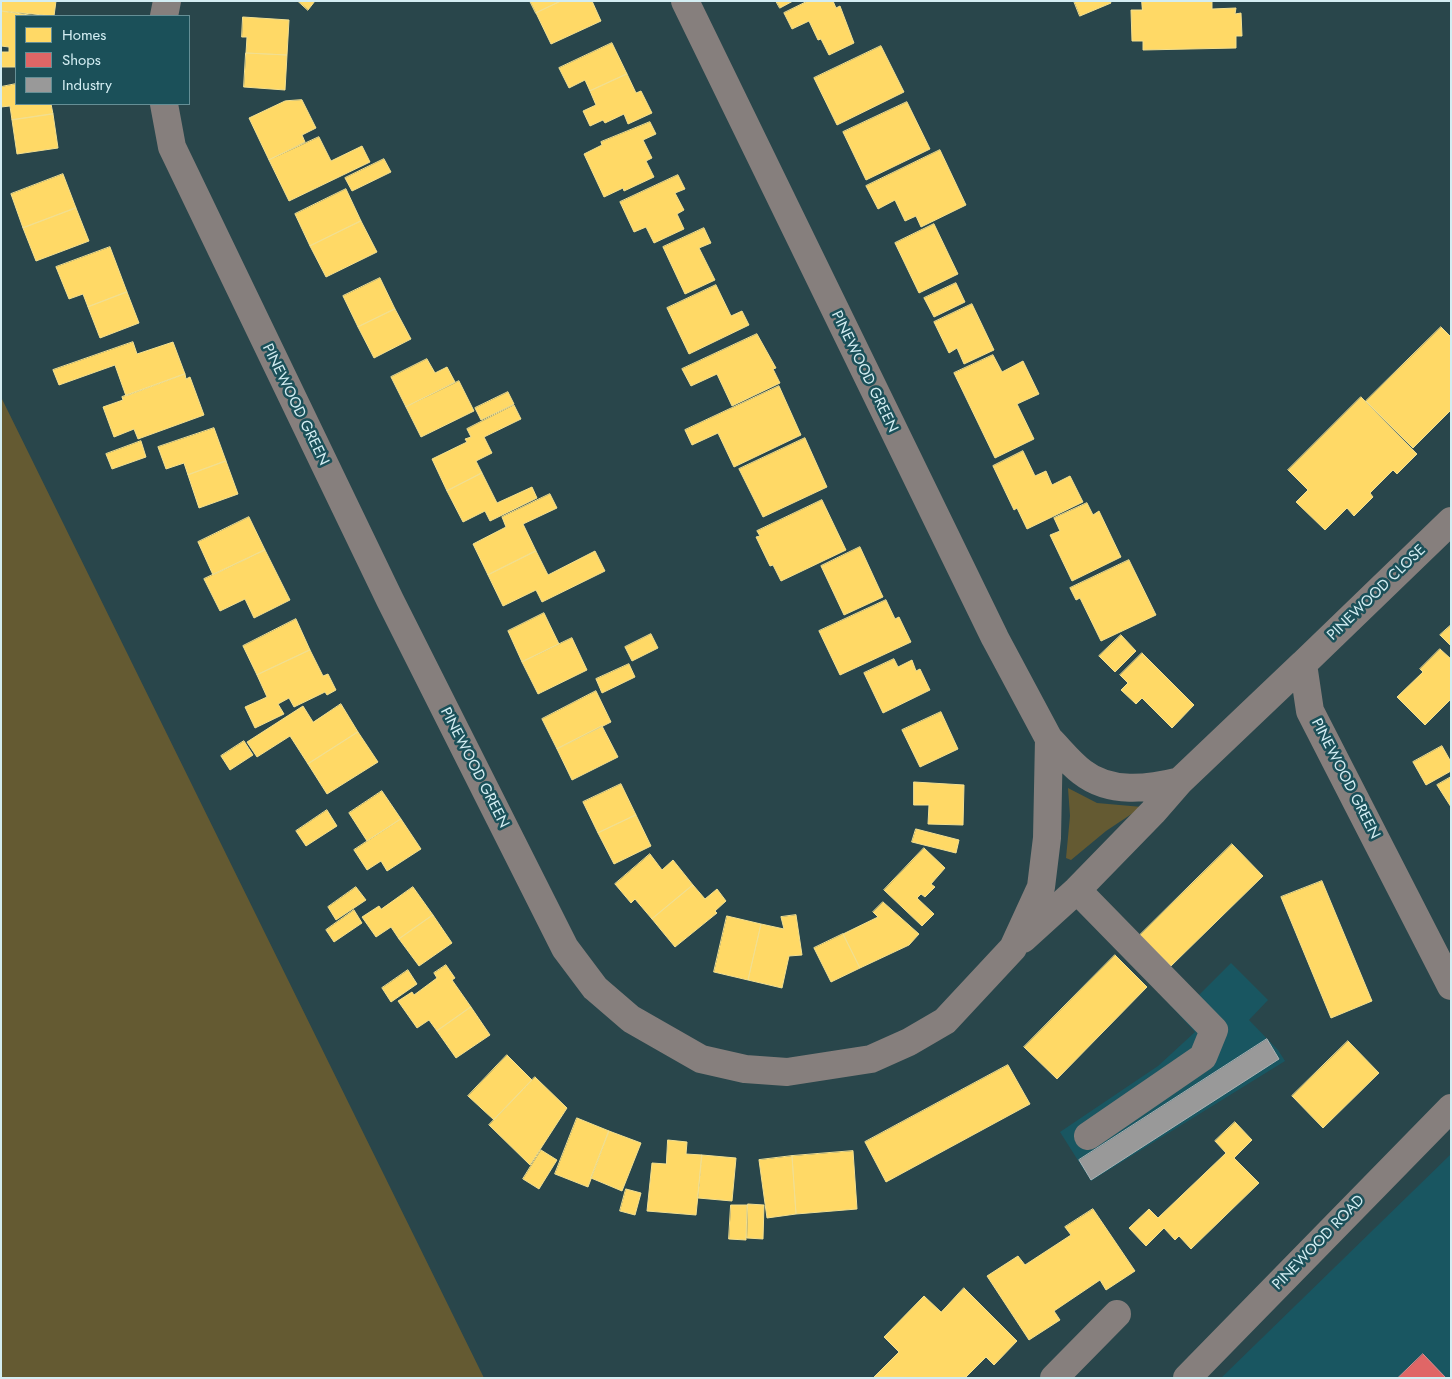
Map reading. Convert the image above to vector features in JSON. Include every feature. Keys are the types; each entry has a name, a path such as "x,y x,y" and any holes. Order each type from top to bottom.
{"street":[{"path":"164,15 167,1"},
{"name":"PINEWOOD GREEN","path":"685,1 994,638 1049,739 1083,773 1110,785 1138,789 1180,781"},
{"name":"PINEWOOD GREEN","path":"164,105 172,147 381,582 566,948 595,988 632,1019 701,1059 745,1068 787,1072 871,1058 909,1042 945,1021 1013,948 1077,890 1153,812 1180,781 1303,664"},
{"name":"PINEWOOD CLOSE","path":"1303,664 1451,521"},
{"name":"PINEWOOD GREEN","path":"1303,664 1310,712 1451,986"},
{"name":"PINEWOOD GREEN","path":"1013,948 1042,887 1047,838 1049,739"},
{"path":"1077,890 1214,1030 1203,1057 1088,1136"},
{"name":"PINEWOOD ROAD","path":"1187,1378 1451,1108"},
{"path":"1054,1378 1117,1314"}],"shaded area":[{"path":"1,397 484,1378 1,1378"},
{"path":"1068,788 1097,803 1142,807 1106,831 1071,860 1066,858 1070,816"},
{"path":"1109,939 1195,999 1231,963 1268,1000 1249,1020 1278,1050 1285,1061 1091,1181 1060,1132 1158,1066 1195,1032"},
{"path":"1451,1154 1451,1378 1221,1378"}],"building: Homes":[{"path":"1,1 56,1 54,15 1,11"},
{"path":"298,1 315,1 308,10"},
{"path":"530,1 561,1 536,13"},
{"path":"561,1 592,1 601,21 551,44 536,13"},
{"path":"776,1 793,1 780,8"},
{"path":"808,1 833,1 836,8 840,6 854,43 829,55 821,39 818,40 809,21 792,29 784,13"},
{"path":"1074,1 1110,1 1111,3 1080,16"},
{"path":"1142,1 1212,1 1212,9 1236,8 1235,14 1241,13 1242,36 1236,36 1236,48 1143,50 1143,41 1132,41 1131,10 1142,10"},
{"path":"1,11 29,15 15,15 15,67 1,67 1,52 9,52 9,47 1,46"},
{"path":"243,17 289,20 287,55 246,53 247,37 242,37"},
{"path":"612,43 627,74 590,91 585,80 569,88 559,68"},
{"path":"881,46 904,92 837,125 814,78"},
{"path":"246,53 287,55 285,90 244,87"},
{"path":"627,74 636,93 641,91 652,113 628,124 624,114 605,123 603,120 590,126 583,111 596,105 590,91"},
{"path":"15,84 15,105 51,105 53,114 12,120 10,106 1,107 1,87"},
{"path":"302,100 316,128 302,135 305,142 269,160 249,118 285,101"},
{"path":"907,102 930,149 866,180 843,132"},
{"path":"53,114 58,148 17,154 12,120"},
{"path":"650,122 656,134 643,140 652,158 646,161 654,177 624,191 623,188 604,197 584,154 602,145 601,142"},
{"path":"319,137 331,161 362,146 370,162 289,201 269,160"},
{"path":"940,150 966,205 921,227 916,216 905,221 895,200 878,209 866,186"},
{"path":"384,159 391,172 352,191 345,178"},
{"path":"63,174 76,208 23,228 11,194"},
{"path":"678,175 685,189 675,193 684,210 677,214 684,229 654,243 646,227 634,232 620,202"},
{"path":"346,189 361,221 310,246 295,214"},
{"path":"76,208 89,241 36,261 23,228"},
{"path":"361,221 377,252 326,277 310,246"},
{"path":"934,224 958,274 919,293 895,243"},
{"path":"704,228 711,243 699,248 715,280 685,294 663,247"},
{"path":"110,247 127,292 88,307 83,294 69,299 56,267"},
{"path":"380,278 395,309 358,327 343,296"},
{"path":"956,283 965,302 934,317 924,298"},
{"path":"716,285 731,316 742,311 749,325 689,354 667,308"},
{"path":"127,292 139,323 100,338 88,307"},
{"path":"972,304 994,350 964,364 957,348 949,353 934,322"},
{"path":"395,309 411,339 374,358 358,327"},
{"path":"1441,327 1451,337 1451,410 1413,448 1366,401"},
{"path":"757,334 776,368 773,369 780,383 732,406 717,374 691,386 682,369"},
{"path":"133,342 137,354 173,342 185,374 126,396 115,365 59,385 53,370"},
{"path":"993,355 1002,372 1023,361 1039,394 1017,404 1034,439 995,458 954,373"},
{"path":"427,359 435,373 447,367 455,382 406,407 391,377"},
{"path":"185,374 186,379 190,377 204,415 138,439 134,429 114,437 103,407 123,400 122,397"},
{"path":"459,381 474,411 421,437 406,407"},
{"path":"779,386 801,435 734,467 718,433 692,445 685,430"},
{"path":"508,392 514,404 481,420 475,408"},
{"path":"1361,397 1417,454 1397,474 1393,470 1370,493 1373,497 1354,516 1347,508 1325,530 1296,502 1308,490 1288,470"},
{"path":"514,405 521,419 484,437 492,453 476,461 482,473 447,491 432,459 467,442 465,439 471,437 467,429"},
{"path":"214,428 226,461 188,475 184,463 166,469 158,447"},
{"path":"805,438 827,487 763,517 739,469"},
{"path":"141,441 146,457 112,469 106,454"},
{"path":"1023,451 1035,476 1046,471 1052,485 1070,476 1083,502 1027,529 1017,508 1014,510 993,466"},
{"path":"226,461 238,494 199,508 188,475"},
{"path":"482,473 497,503 532,487 537,498 490,521 485,511 463,522 447,491"},
{"path":"550,494 557,508 523,524 536,551 488,575 473,544 506,527 502,517"},
{"path":"822,500 846,550 781,581 773,565 770,566 756,537 760,536 757,531"},
{"path":"1087,503 1093,515 1099,511 1121,557 1072,581 1050,535 1060,531 1054,518"},
{"path":"249,517 265,550 213,575 198,542"},
{"path":"860,547 883,597 844,615 821,566"},
{"path":"265,550 290,600 254,618 245,599 220,611 204,579"},
{"path":"536,551 548,575 595,551 605,571 542,602 536,590 503,606 488,575"},
{"path":"1129,560 1156,615 1101,641 1080,598 1076,600 1070,588"},
{"path":"886,600 895,619 899,617 911,642 840,675 819,631"},
{"path":"544,613 559,644 522,662 508,631"},
{"path":"296,619 310,650 257,675 243,646"},
{"path":"1451,625 1451,646 1440,635"},
{"path":"651,634 658,648 632,661 625,647"},
{"path":"1121,635 1136,651 1115,672 1099,656"},
{"path":"572,638 587,670 538,694 522,662"},
{"path":"1440,649 1451,659 1451,699 1425,725 1397,697 1423,672 1420,669"},
{"path":"310,650 323,676 328,674 336,690 327,695 325,692 294,707 289,698 278,704 284,714 255,728 245,707 267,697 257,675"},
{"path":"1142,653 1194,705 1172,728 1142,698 1136,704 1121,690 1128,683 1120,675"},
{"path":"894,659 898,667 912,660 916,671 920,669 930,690 883,713 864,673"},
{"path":"629,664 635,677 602,693 596,679"},
{"path":"596,691 611,722 557,749 542,719"},
{"path":"341,704 358,732 308,764 290,736 257,757 247,742 303,706 313,722"},
{"path":"941,712 958,749 920,767 902,730"},
{"path":"602,726 618,757 572,780 557,749"},
{"path":"358,732 378,762 327,794 308,764"},
{"path":"244,741 253,755 230,770 221,756"},
{"path":"1442,746 1451,762 1451,771 1426,785 1413,762"},
{"path":"1451,777 1451,807 1437,785"},
{"path":"914,782 964,785 963,825 928,824 929,805 914,805"},
{"path":"621,784 636,815 598,833 583,802"},
{"path":"382,791 401,819 367,841 349,813"},
{"path":"327,810 337,826 306,846 296,831"},
{"path":"636,815 651,846 614,864 598,833"},
{"path":"401,819 421,849 387,871 381,861 367,870 354,850"},
{"path":"916,829 959,840 956,853 912,842"},
{"path":"1232,844 1263,876 1171,966 1140,935"},
{"path":"924,848 945,868 931,884 935,887 925,897 921,894 917,898 934,914 922,926 884,890"},
{"path":"650,854 662,870 673,860 693,885 652,919 635,899 631,903 615,884"},
{"path":"1322,881 1372,1001 1331,1018 1281,897"},
{"path":"693,885 705,899 717,889 726,901 715,911 717,913 675,947 652,919"},
{"path":"356,887 366,900 336,920 328,907"},
{"path":"413,887 433,915 399,939 391,927 376,937 362,917 379,906 381,909"},
{"path":"883,902 919,934 909,945 860,968 843,934 878,917 873,912"},
{"path":"354,910 362,923 334,942 326,930"},
{"path":"433,915 452,943 419,966 399,939"},
{"path":"796,915 802,955 789,956 782,988 748,980 761,924 784,929 781,917"},
{"path":"727,916 761,924 748,980 714,972"},
{"path":"843,934 860,968 831,982 814,948"},
{"path":"1115,955 1147,987 1057,1079 1024,1047"},
{"path":"446,965 455,978 452,980 471,1007 437,1031 429,1020 417,1028 398,1001 412,992 414,995 437,978 434,973"},
{"path":"408,970 417,984 391,1002 382,988"},
{"path":"471,1007 490,1035 456,1058 437,1031"},
{"path":"1348,1041 1379,1073 1323,1128 1292,1096"},
{"path":"507,1055 532,1080 494,1120 468,1096"},
{"path":"1008,1065 1030,1104 886,1182 865,1142"},
{"path":"535,1077 567,1108 530,1165 489,1125"},
{"path":"577,1118 609,1131 588,1187 555,1174"},
{"path":"1235,1122 1252,1140 1234,1158 1259,1183 1191,1249 1179,1236 1175,1240 1164,1228 1146,1246 1129,1228 1149,1209 1158,1218 1226,1153 1215,1141"},
{"path":"609,1131 641,1143 622,1191 591,1178"},
{"path":"668,1140 687,1142 686,1154 702,1155 696,1215 647,1211 652,1163 666,1164"},
{"path":"541,1150 557,1160 539,1189 523,1179"},
{"path":"853,1151 857,1209 796,1214 792,1156"},
{"path":"702,1155 736,1158 732,1201 698,1198"},
{"path":"792,1156 796,1214 767,1218 759,1160"},
{"path":"626,1189 641,1193 635,1215 620,1211"},
{"path":"748,1204 764,1205 763,1239 747,1238"},
{"path":"731,1205 747,1205 746,1240 729,1239"},
{"path":"1093,1209 1135,1271 1106,1290 1100,1280 1054,1311 1060,1320 1029,1340 987,1276 1018,1256 1025,1265 1071,1235 1065,1227"},
{"path":"964,1288 1017,1341 994,1365 986,1357 965,1378 874,1377 899,1352 884,1337 924,1296 941,1312"}],"building: Shops":[{"path":"1423,1354 1446,1378 1398,1378"}],"building: Industry":[{"path":"1267,1039 1279,1059 1091,1180 1079,1160"}]}
